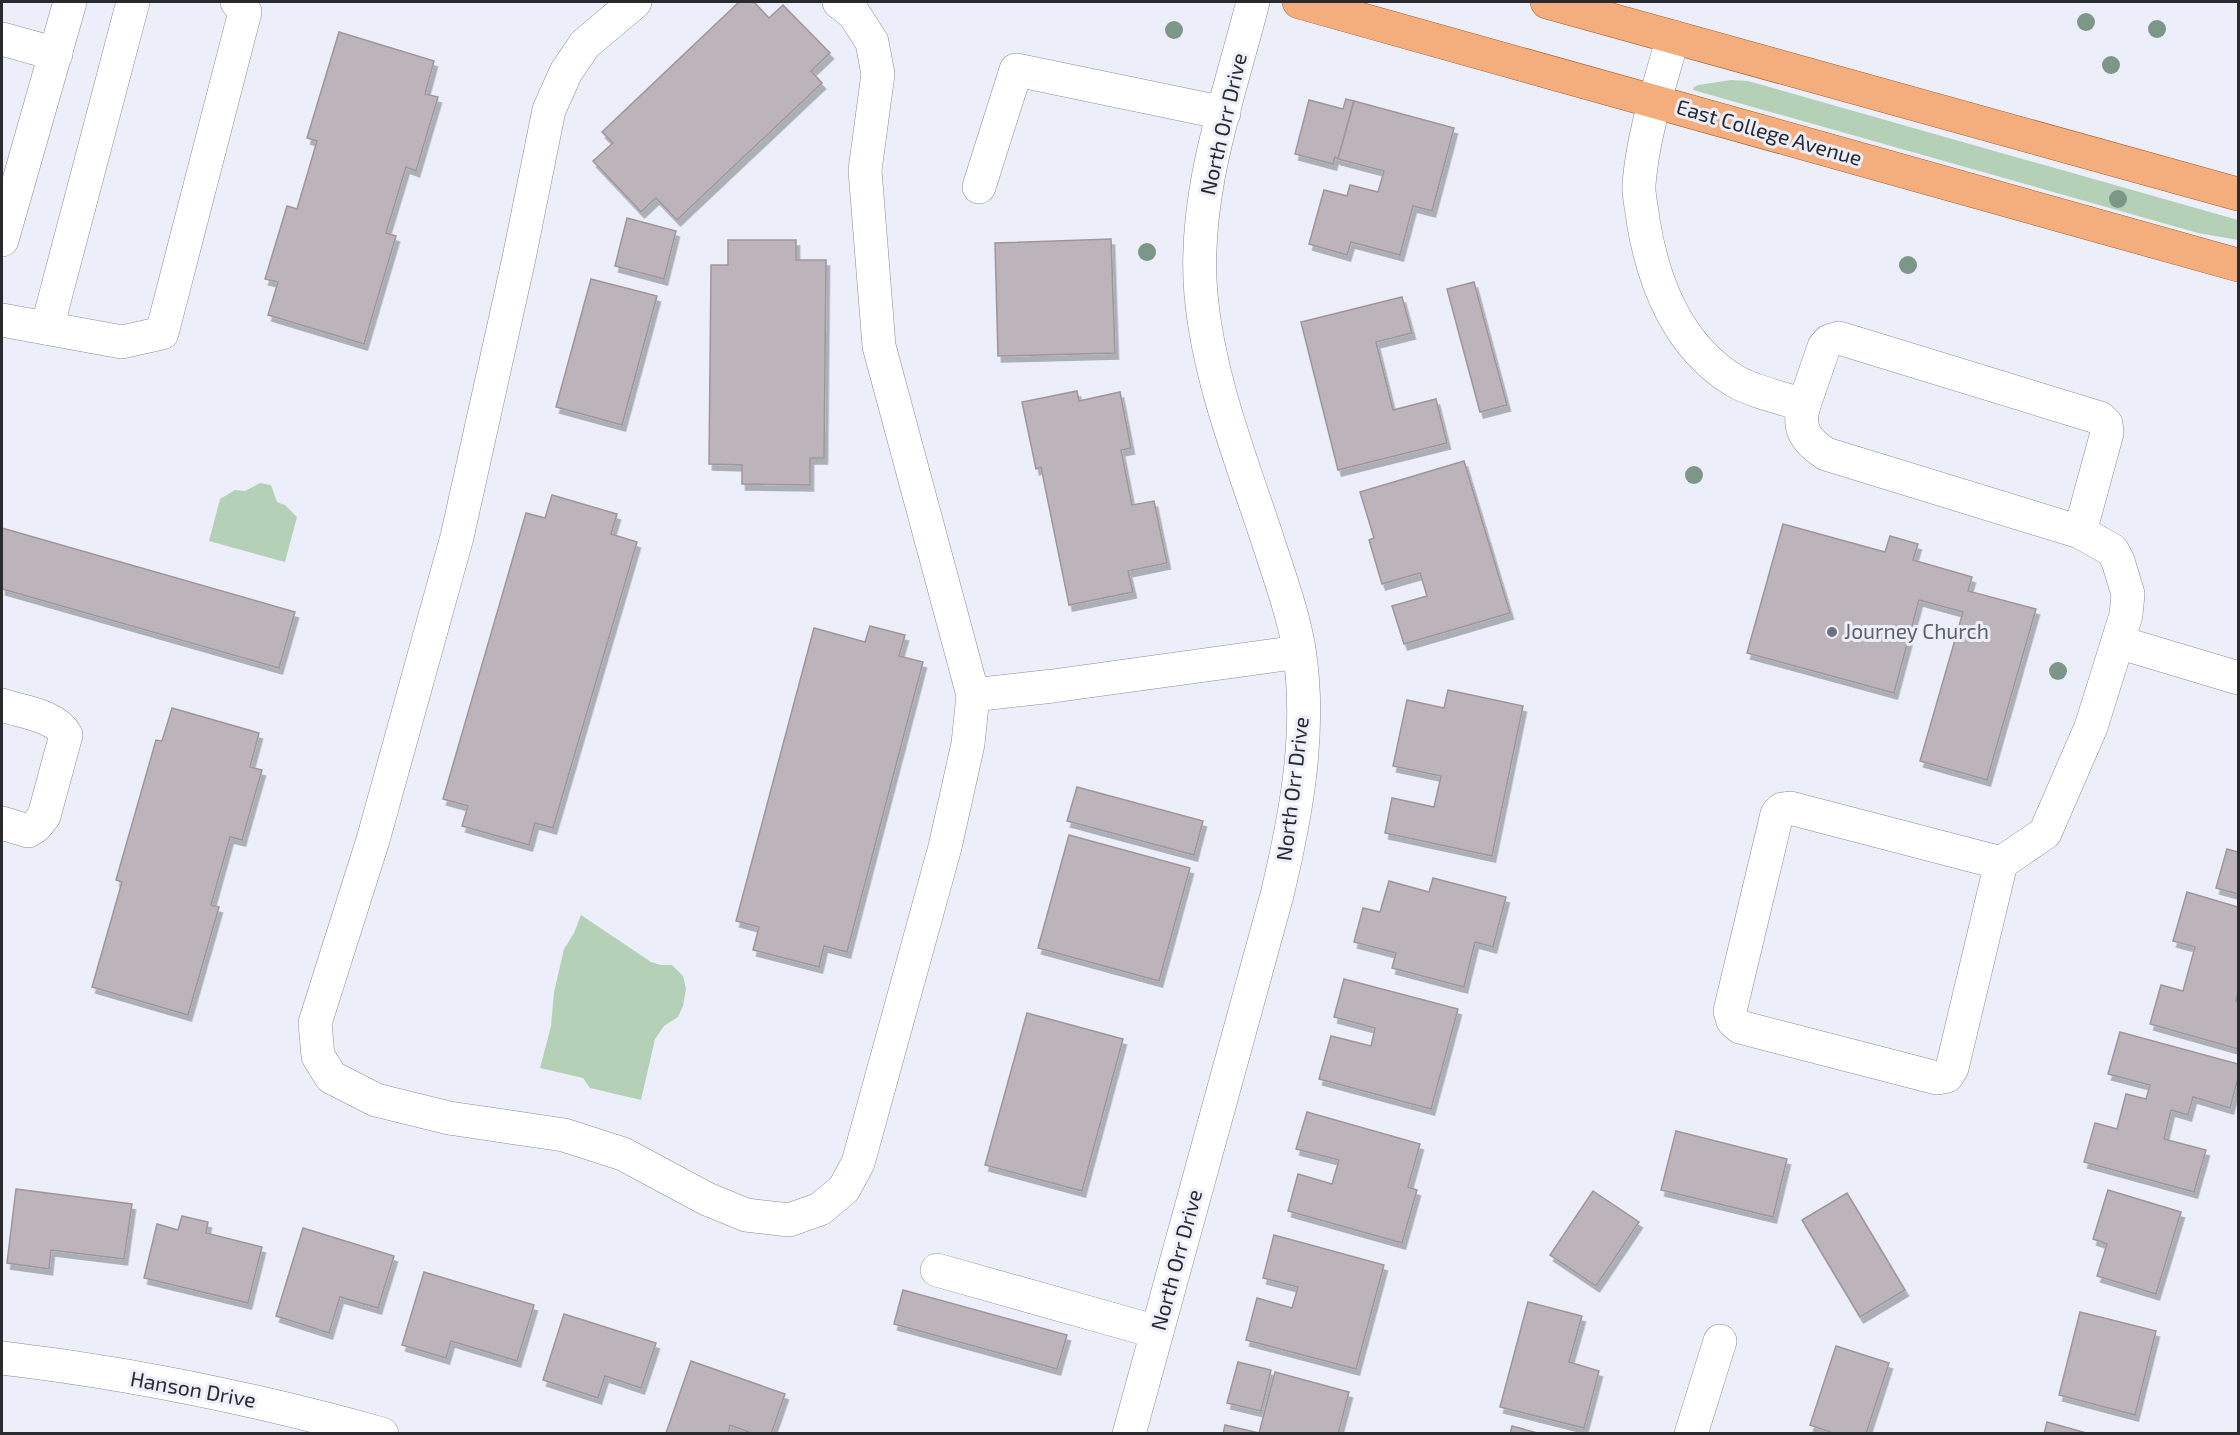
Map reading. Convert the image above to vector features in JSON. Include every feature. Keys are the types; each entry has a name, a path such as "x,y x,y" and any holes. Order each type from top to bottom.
{"main road":[{"name":"East College Avenue","path":"1299,2 2238,265"},
{"path":"1547,2 2238,194"}],"street":[{"path":"2,240 70,2"},
{"path":"47,328 133,2"},
{"path":"2,320 122,342 162,333 245,12 237,2"},
{"path":"635,2 585,44 566,72 549,110 519,258 457,537 373,840 315,1023 318,1056 331,1077 376,1100 449,1118 564,1135 623,1154 707,1199 746,1215 789,1220 820,1209 844,1189 858,1163 945,847 968,744 973,695 879,346 865,170 878,74 872,42 854,14 838,2"},
{"name":"North Orr Drive","path":"1129,1434 1277,895 1290,840 1304,731 1299,652 1287,596 1215,381 1205,334 1200,293 1199,247 1210,165 1254,2"},
{"path":"1673,37 1655,101 1638,186 1649,254 1661,291 1682,328 1704,359 1736,383 1804,405"},
{"path":"2,39 56,54"},
{"path":"979,187 1016,70 1224,113"},
{"path":"2001,863 1790,808 1782,809 1777,814 1730,1011 1733,1021 1740,1027 1938,1078 1947,1076 1952,1068 2001,863 2045,833 2091,727 2126,615 2128,594 2112,550 2080,532 1826,454 1815,447 1801,427 1801,416 1824,347 1829,341 1839,338 2100,418 2106,424 2107,433 2080,532"},
{"path":"2118,642 2238,678"},
{"path":"973,695 1064,685 1299,652"},
{"path":"2,705 54,722 62,727 66,735 44,816 36,826 28,831 2,823"},
{"path":"937,1270 1156,1332"},
{"path":"1691,1434 1720,1341"},
{"name":"Hanson Drive","path":"2,1358 255,1400 382,1434"}],"green space":[{"path":"1731,80 1748,81 2238,220 2238,240 2198,233 1693,90 1698,85"},
{"path":"260,483 271,485 277,502 285,505 297,517 285,562 209,541 220,499 235,490 245,491"},
{"path":"581,915 651,962 672,965 683,976 686,989 683,1006 678,1017 664,1026 655,1039 641,1100 590,1088 583,1078 540,1068 551,1026 554,992 564,949"}],"building":[{"path":"739,2 754,2 769,18 783,5 830,53 811,71 822,83 677,220 656,198 641,212 593,161 613,143 602,132"},
{"path":"339,32 434,61 425,94 438,97 416,171 406,167 386,233 396,236 364,344 268,315 278,282 265,279 287,206 297,209 317,141 307,138"},
{"path":"1346,99 1354,101 1338,159 1335,157 1333,164 1295,154 1309,100 1343,109"},
{"path":"1354,101 1454,128 1432,211 1413,206 1400,255 1351,242 1347,255 1309,244 1324,190 1347,196 1350,185 1378,192 1384,171 1338,159"},
{"path":"627,218 676,231 664,279 615,266"},
{"path":"1111,239 1115,353 998,356 995,243"},
{"path":"728,240 796,240 796,260 826,260 824,458 810,458 810,485 742,484 742,465 709,464 711,265 728,265"},
{"path":"591,279 657,296 622,425 556,407"},
{"path":"1474,282 1507,405 1480,412 1447,289"},
{"path":"1402,297 1412,333 1376,342 1393,410 1436,399 1447,443 1338,470 1301,322"},
{"path":"1077,391 1079,401 1120,392 1131,448 1121,450 1132,505 1154,501 1167,563 1128,571 1133,592 1069,605 1041,467 1036,469 1022,402"},
{"path":"1464,461 1510,613 1404,644 1392,606 1427,596 1420,573 1382,584 1369,540 1374,538 1360,492"},
{"path":"552,495 617,514 611,534 637,542 553,828 535,823 529,845 462,826 468,806 443,799 526,513 545,518"},
{"name":"Journey Church","path":"1783,524 1885,552 1890,536 1918,544 1913,560 1972,577 1968,591 2036,609 1987,780 1920,761 1963,612 1919,600 1894,693 1747,653"},
{"path":"2,528 295,612 279,668 2,589"},
{"path":"870,626 905,635 899,656 923,662 847,952 824,946 819,967 753,950 759,927 736,921 814,628 865,642"},
{"path":"1448,690 1523,706 1492,856 1385,833 1392,798 1434,807 1441,776 1393,766 1407,700 1444,708"},
{"path":"172,708 259,733 250,767 262,770 242,840 230,837 211,905 219,907 188,1015 92,987 122,882 116,880 156,740 162,741"},
{"path":"1077,787 1203,821 1194,855 1067,821"},
{"path":"1069,835 1190,868 1159,981 1038,948"},
{"path":"2227,849 2238,852 2238,894 2216,888"},
{"path":"1433,878 1506,897 1493,947 1475,942 1464,987 1392,968 1396,953 1354,942 1363,908 1380,912 1389,881 1429,892"},
{"path":"2187,892 2238,907 2236,1001 2238,1002 2238,1049 2150,1024 2161,985 2183,991 2195,947 2173,941"},
{"path":"1344,979 1458,1009 1431,1109 1319,1079 1331,1036 1371,1046 1375,1028 1334,1017"},
{"path":"1027,1013 1123,1039 1082,1191 985,1165"},
{"path":"2120,1032 2238,1064 2238,1078 2230,1108 2193,1097 2188,1115 2171,1110 2164,1139 2206,1150 2194,1192 2084,1162 2095,1123 2117,1129 2126,1094 2146,1099 2150,1085 2108,1074"},
{"path":"1307,1112 1420,1144 1408,1187 1417,1190 1402,1243 1288,1211 1298,1174 1332,1184 1339,1160 1296,1149"},
{"path":"1676,1131 1787,1159 1773,1217 1661,1190"},
{"path":"16,1189 132,1204 124,1259 51,1250 49,1269 7,1263"},
{"path":"2108,1190 2181,1212 2156,1294 2097,1276 2107,1244 2093,1239"},
{"path":"1593,1191 1639,1222 1596,1286 1550,1255"},
{"path":"1847,1193 1905,1290 1860,1317 1802,1220"},
{"path":"182,1216 208,1222 206,1233 262,1247 248,1303 144,1278 157,1224 178,1230"},
{"path":"303,1228 394,1256 378,1308 340,1297 329,1333 276,1316"},
{"path":"1274,1235 1384,1265 1356,1369 1246,1340 1257,1298 1292,1308 1298,1287 1263,1278"},
{"path":"424,1272 534,1305 517,1361 451,1341 446,1358 402,1345"},
{"path":"903,1290 1067,1335 1057,1369 894,1324"},
{"path":"1528,1302 1582,1316 1569,1362 1599,1371 1584,1428 1500,1407"},
{"path":"2080,1312 2156,1331 2135,1415 2059,1395"},
{"path":"564,1314 656,1343 641,1388 605,1376 598,1398 543,1380"},
{"path":"1836,1346 1889,1363 1866,1434 1836,1434 1810,1425"},
{"path":"691,1361 785,1394 771,1434 754,1434 730,1425 728,1434 666,1433"},
{"path":"1238,1362 1271,1370 1261,1411 1227,1403"},
{"path":"1275,1372 1349,1392 1338,1434 1223,1434 1225,1425 1259,1433"},
{"path":"2047,1422 2090,1434 2044,1434"},
{"path":"1512,1426 1541,1434 1510,1434"}],"place":[{"name":"Journey Church","path":"1832,632"}]}
